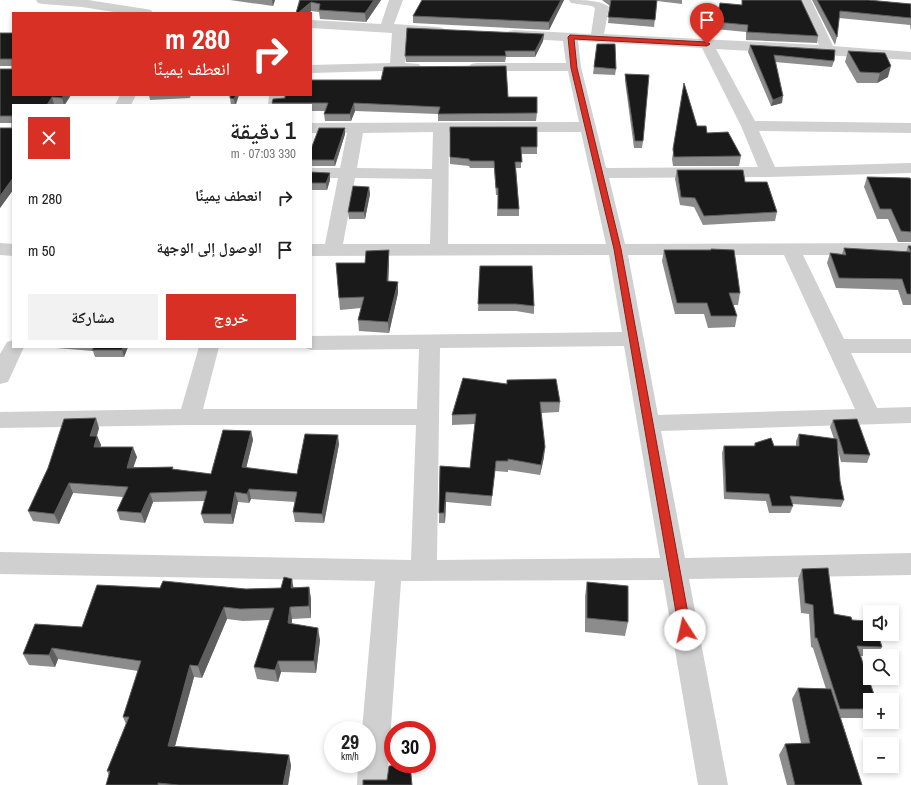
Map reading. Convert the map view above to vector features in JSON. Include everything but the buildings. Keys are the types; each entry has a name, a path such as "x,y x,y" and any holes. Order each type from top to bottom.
{"street":[{"path":"43,0 84,1 141,12"},
{"path":"396,0 393,29 397,67"},
{"path":"576,0 596,2 602,7 597,38"},
{"path":"804,0 828,50"},
{"path":"312,24 454,31"},
{"path":"500,34 828,50 911,56"},
{"path":"570,37 574,68 617,249 714,785"},
{"path":"707,44 749,126 769,172"},
{"path":"312,69 427,67"},
{"path":"466,67 574,68"},
{"path":"749,126 911,128"},
{"path":"334,250 356,127"},
{"path":"439,250 441,127"},
{"path":"312,128 588,127"},
{"path":"599,173 769,172 911,168"},
{"path":"312,173 440,174"},
{"path":"0,249 12,250"},
{"path":"791,249 870,416"},
{"path":"312,250 911,249"},
{"path":"0,336 12,336"},
{"path":"312,343 634,339"},
{"path":"424,571 430,342"},
{"path":"836,346 911,346"},
{"path":"0,377 14,348"},
{"path":"190,417 208,348"},
{"path":"649,423 911,415"},
{"path":"0,420 190,417 428,417"},
{"path":"0,562 424,571 674,569 911,564"},
{"path":"372,785 389,570"}],"route":[{"path":"685,630 617,249 574,68 570,37 707,44"}]}
